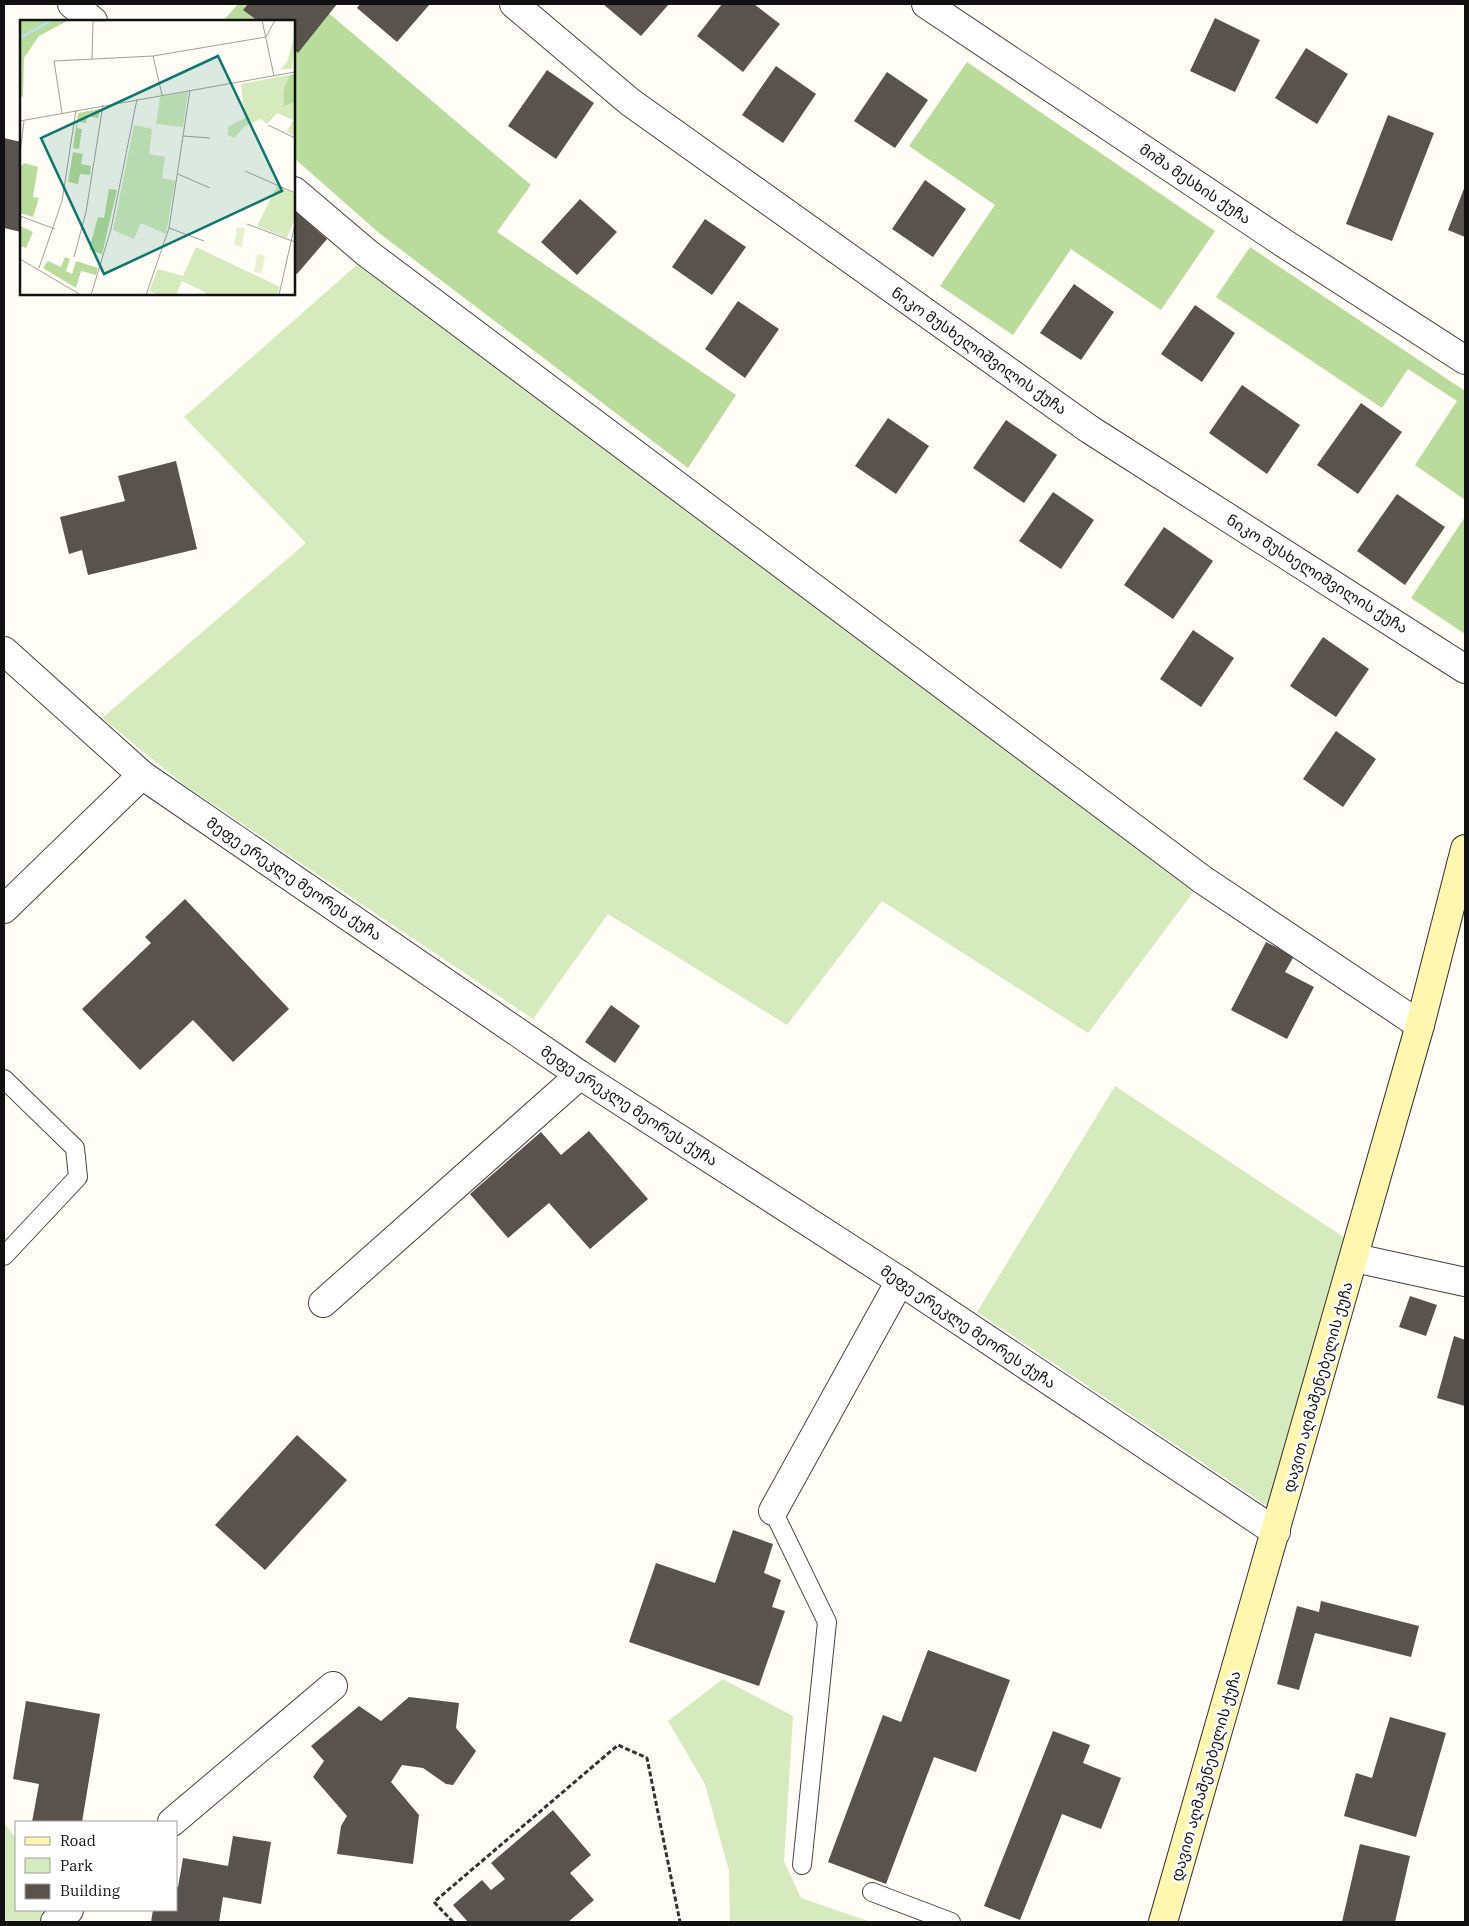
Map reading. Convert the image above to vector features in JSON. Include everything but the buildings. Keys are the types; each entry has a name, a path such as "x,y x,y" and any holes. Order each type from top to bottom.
{"street":[{"path":"72,4 92,20"},
{"name":"ნიკო მუსხელიშვილის ქუჩა","path":"514,4 630,102 1089,429 1465,669"},
{"name":"მიშა მესხის ქუჩა","path":"926,4 1282,242 1465,360"},
{"path":"295,192 367,253 1203,880 1420,1025"},
{"name":"მეფე ერეკლე მეორეს ქუჩა","path":"4,651 142,774 580,1076 900,1281 1276,1532"},
{"path":"4,909 142,774"},
{"name":"დავით აღმაშენებელის ქუჩა","path":"1164,1922 1355,1258 1420,1025 1465,849"},
{"path":"323,1303 580,1076"},
{"path":"1355,1258 1465,1282"},
{"path":"772,1512 900,1281"},
{"path":"173,1821 332,1686"},
{"path":"55,1922 68,1911"}],"lane":[{"path":"4,1079 75,1148 78,1177 4,1256"},
{"path":"772,1512 827,1622 802,1865"},
{"path":"872,1892 951,1922"}],"path":[{"path":"453,1922 434,1902 618,1745 647,1758 680,1922"}],"green space":[{"path":"238,4 318,4 531,185 497,232 736,395 688,468 379,233 295,159 295,20 224,20"},
{"path":"967,62 1215,231 1161,310 1071,249 1013,335 940,286 995,205 909,146"},
{"path":"1250,247 1465,391 1465,500 1415,465 1457,401 1408,369 1382,408 1216,297"},
{"path":"359,263 1197,887 1088,1033 882,901 787,1025 608,914 533,1019 183,784 102,718 306,543 184,417"},
{"path":"1465,517 1465,634 1411,598"},
{"path":"1115,1086 1345,1238 1267,1506 977,1312"},
{"path":"723,1679 793,1716 784,1861 801,1898 871,1922 730,1922 729,1871 705,1784 668,1721"},
{"path":"4,1823 15,1837 15,1911 60,1911 47,1922 4,1922"}]}
